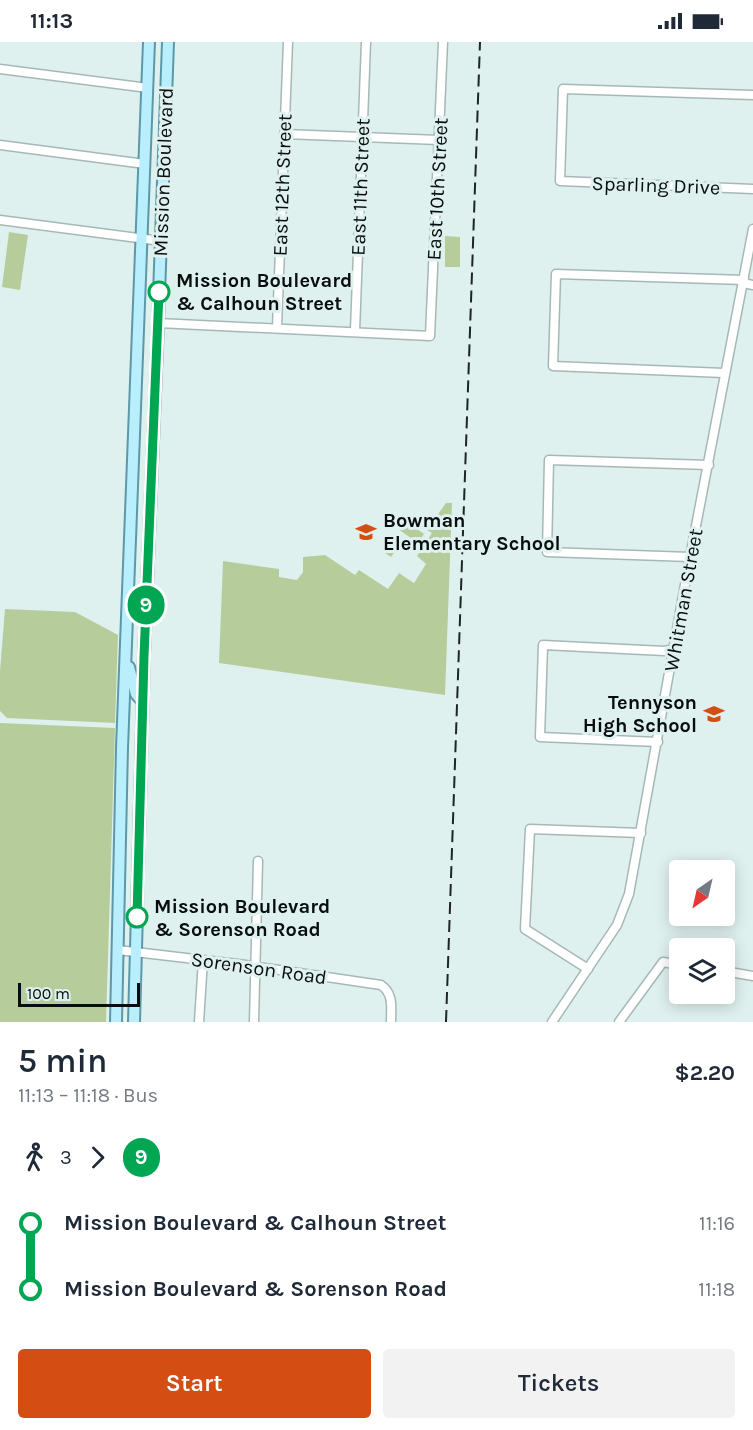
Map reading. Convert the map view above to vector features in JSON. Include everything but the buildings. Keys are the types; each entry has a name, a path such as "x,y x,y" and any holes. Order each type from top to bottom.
{"main road":[{"name":"Mission Boulevard","path":"116,1022 126,655 149,42"},
{"name":"Mission Boulevard","path":"134,1022 142,701 168,42"},
{"path":"137,392 155,393"},
{"path":"126,655 136,694 142,701"}],"street":[{"name":"East 12th Street","path":"277,328 288,42"},
{"name":"East 11th Street","path":"356,331 366,42"},
{"name":"East 10th Street","path":"356,331 430,336 443,42"},
{"path":"0,69 148,88"},
{"name":"Sparling Drive","path":"753,95 563,89 560,181 753,189"},
{"path":"284,134 440,140"},
{"path":"0,145 145,164"},
{"path":"0,220 161,240"},
{"name":"Whitman Street","path":"552,1022 617,925 627,904 724,373 743,282 749,271 753,229"},
{"path":"724,373 553,366 556,274 743,282 753,285"},
{"path":"158,323 356,331"},
{"path":"690,557 546,552 549,460 709,465"},
{"path":"658,742 540,737 543,645 664,651 675,649"},
{"path":"588,969 525,929 530,830 641,833"},
{"path":"254,1022 258,861"},
{"name":"Sorenson Road","path":"118,950 381,985 390,993 391,1022"},
{"path":"199,1022 203,960"},
{"path":"619,1022 663,962 669,963"},
{"path":"735,973 753,976"}],"green space":[{"path":"9,232 28,235 20,290 2,287"},
{"path":"445,236 460,237 460,267 445,267"},
{"path":"446,503 452,503 445,695 219,663 223,561 279,569 279,577 297,580 303,572 303,557 325,555 355,575 359,570 388,589 399,573 414,583 426,564 417,556 432,533 427,530"},
{"path":"404,520 424,534 418,543 398,529"},
{"path":"395,533 404,539 391,557 382,551"},
{"path":"5,609 75,612 118,635 115,723 7,718 0,711 0,671"},
{"path":"0,723 115,728 106,1022 0,1022"}],"railway":[{"path":"446,1022 480,42"}],"bus line":[{"name":"9","path":"137,917 144,656 159,292"}],"place":[{"name":"Mission Boulevard & Calhoun Street","path":"159,292"},
{"name":"Bowman Elementary School","path":"366,532"},
{"name":"Tennyson High School","path":"714,714"},
{"name":"Mission Boulevard & Sorenson Road","path":"137,917"}]}
